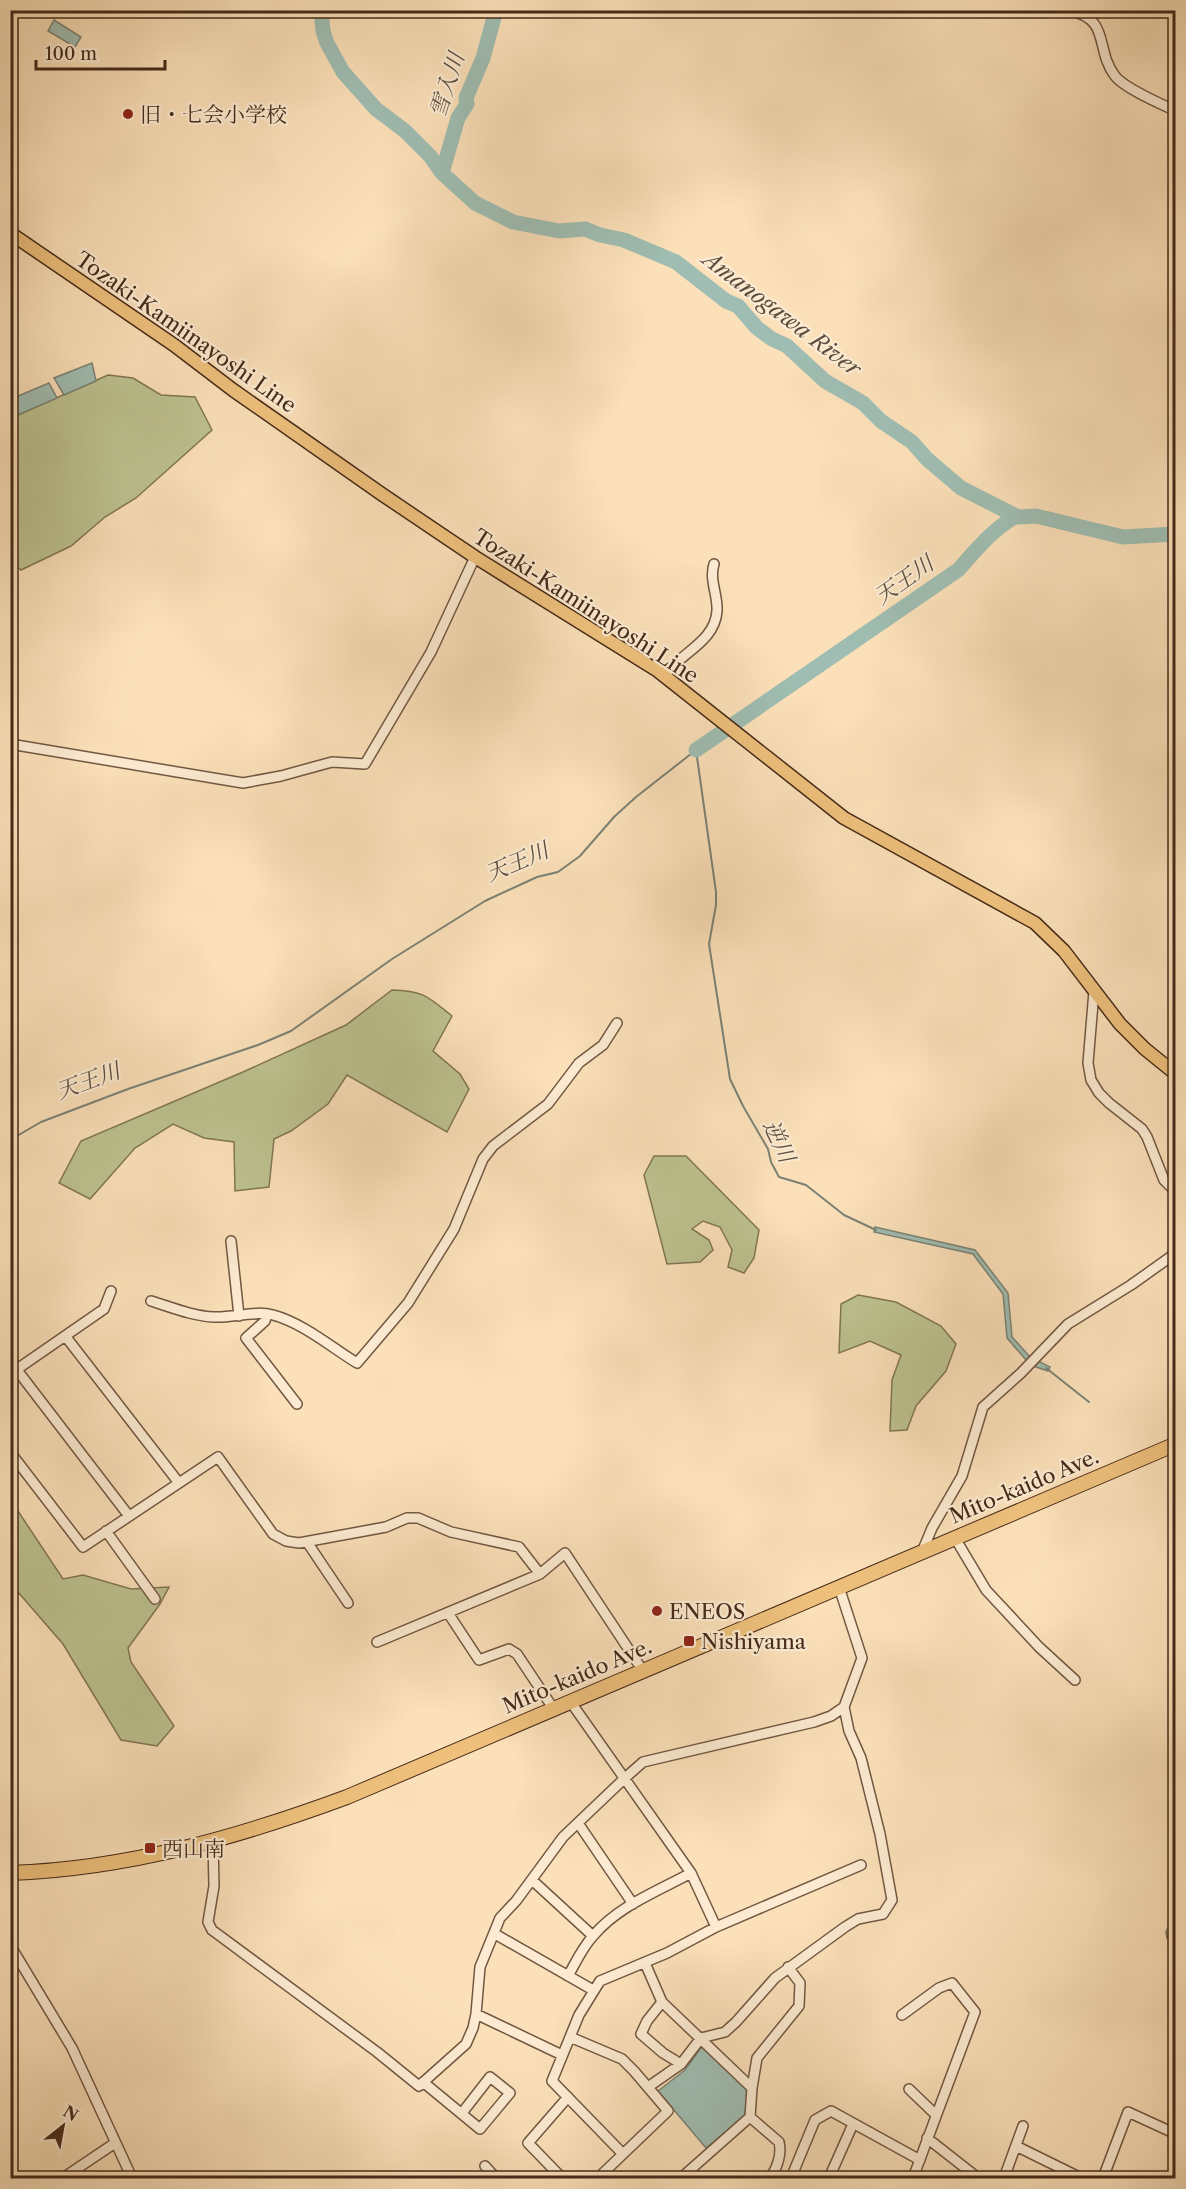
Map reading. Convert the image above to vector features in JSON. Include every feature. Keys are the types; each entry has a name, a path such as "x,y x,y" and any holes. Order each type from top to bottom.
{"highway":[{"name":"Mito-kaido Ave.","path":"10,1873 113,1862 213,1842 299,1815 347,1797 1176,1444"}],"main road":[{"name":"Tozaki-Kamiinayoshi Line","path":"10,233 174,345 233,390 383,495 475,557 664,676 849,821 1035,922 1064,951 1130,1034 1176,1074"}],"street":[{"path":"1068,10 1091,19 1097,27 1104,57 1116,79 1176,111"},
{"path":"10,744 243,783 281,776 332,762 365,764 431,652 475,557"},
{"path":"664,676 713,627 717,614 712,572 714,564"},
{"path":"1094,991 1088,1063 1091,1080 1109,1103 1142,1129 1164,1180 1176,1192"},
{"path":"151,1301 198,1315 216,1317 267,1314 282,1318 299,1326 357,1364 408,1303 454,1229 488,1152 548,1104 579,1063 603,1045 617,1023"},
{"path":"231,1241 239,1316"},
{"path":"922,1552 932,1528 962,1476 983,1407 1076,1318 1131,1285 1176,1253"},
{"path":"111,1290 104,1309 14,1372 129,1516"},
{"path":"267,1314 265,1321 246,1338 297,1404"},
{"path":"66,1337 179,1483"},
{"path":"10,1452 83,1547 218,1457 273,1534 286,1541 307,1542 386,1527 407,1518 418,1518 451,1532 519,1547 540,1574"},
{"path":"106,1532 155,1599"},
{"path":"955,1538 986,1590 1039,1647 1075,1680"},
{"path":"307,1542 348,1603"},
{"path":"377,1642 540,1574 565,1553 643,1671"},
{"path":"648,2087 681,2064 701,2038 724,2032 736,2022 788,1967 858,1919 883,1914 892,1900 864,1769 849,1731 844,1707 862,1658 839,1587"},
{"path":"448,1613 479,1660 509,1649 517,1654 553,1708"},
{"path":"570,1701 692,1873 716,1927"},
{"path":"213,1842 214,1886 208,1922 212,1930 377,2052 419,2086 466,2044 476,2014 480,1967 500,1918 532,1880 552,1850 643,1762 814,1722 831,1716 844,1707"},
{"path":"578,1823 633,1904"},
{"path":"623,2154 552,2081 579,2015 600,1981 645,1963 716,1927 861,1864"},
{"path":"568,1976 593,1936 606,1923 633,1904 692,1873"},
{"path":"532,1880 593,1936"},
{"path":"495,1934 593,1990"},
{"path":"10,1945 72,2048 132,2178"},
{"path":"645,1963 662,2002 752,2088"},
{"path":"681,2178 750,2117 752,2088 758,2058 799,2006 800,1983 788,1967"},
{"path":"903,2015 939,1988 952,1983 975,2012 913,2178"},
{"path":"662,2002 647,2021 641,2034 663,2053 681,2064"},
{"path":"476,2014 562,2055"},
{"path":"570,2037 622,2059 668,2111 597,2178"},
{"path":"423,2082 480,2129 510,2093 490,2077 462,2113"},
{"path":"909,2089 936,2115"},
{"path":"562,2178 528,2143 568,2097"},
{"path":"791,2178 815,2120 831,2111 920,2160"},
{"path":"1103,2178 1128,2112 1176,2133"},
{"path":"750,2117 779,2142 781,2148 777,2169 769,2178"},
{"path":"829,2178 853,2124"},
{"path":"1004,2178 1023,2126"},
{"path":"927,2138 978,2178"},
{"path":"63,2178 115,2143"},
{"path":"1016,2146 1081,2178"},
{"path":"485,2166 495,2178"}],"green space":[{"path":"108,375 133,378 161,395 195,397 212,430 136,498 105,517 71,546 21,570 11,561 10,506 16,487 11,481 11,418"},
{"path":"392,990 425,996 452,1016 433,1051 460,1074 469,1089 447,1132 347,1075 328,1104 291,1131 274,1139 269,1187 235,1191 234,1142 204,1138 173,1124 135,1148 90,1199 59,1183 81,1141 346,1025"},
{"path":"654,1156 686,1156 759,1230 754,1258 744,1273 728,1267 732,1250 720,1227 703,1221 692,1229 709,1240 713,1250 700,1262 667,1264 644,1175"},
{"path":"858,1295 896,1302 941,1326 956,1344 946,1371 916,1406 907,1430 890,1431 892,1380 901,1355 870,1341 839,1353 841,1304"},
{"path":"10,1499 63,1579 83,1575 131,1589 169,1587 160,1604 128,1648 131,1662 174,1726 157,1746 121,1740 63,1644 11,1584"},
{"path":"1175,1912 1175,1947 1167,1938 1166,1932"}],"water":[{"path":"54,20 81,37 75,47 48,31"},
{"path":"92,363 96,381 64,395 54,378"},
{"path":"49,383 57,398 11,418 11,399"},
{"path":"875,1227 975,1250 1008,1293 1012,1337 1030,1357 1050,1367 1048,1371 1026,1360 1007,1338 1003,1294 973,1254 874,1232"},
{"path":"703,2045 748,2090 747,2115 706,2148 658,2091 685,2070"}],"waterway":[{"name":"Amanogawa River","path":"321,10 327,43 343,72 376,109 405,131 430,156 442,173 475,203 513,222 559,231 585,229 624,240 676,262 726,301 738,306 757,328 787,346 825,381 863,403 881,421 912,442 927,459 961,488 1018,517 1036,516 1123,537 1176,534"},
{"name":"雪入川","path":"442,173 458,118 467,104 466,98 483,58 496,10"},
{"name":"天王川","path":"696,750 958,570 992,534 1016,516"},
{"name":"天王川","path":"10,1140 41,1122 128,1089 258,1045 291,1031 392,959 485,901 537,877 558,872 580,856 614,817 636,797 696,750 716,892 709,944 730,1079 768,1149 771,1162 779,1177 806,1185 844,1215 876,1230"},
{"name":"逆川","path":"1046,1368 1089,1402"}],"place":[{"name":"旧・七会小学校","path":"128,114"},
{"name":"ENEOS","path":"657,1611"},
{"name":"Nishiyama","path":"689,1641"},
{"name":"西山南","path":"150,1848"}]}
